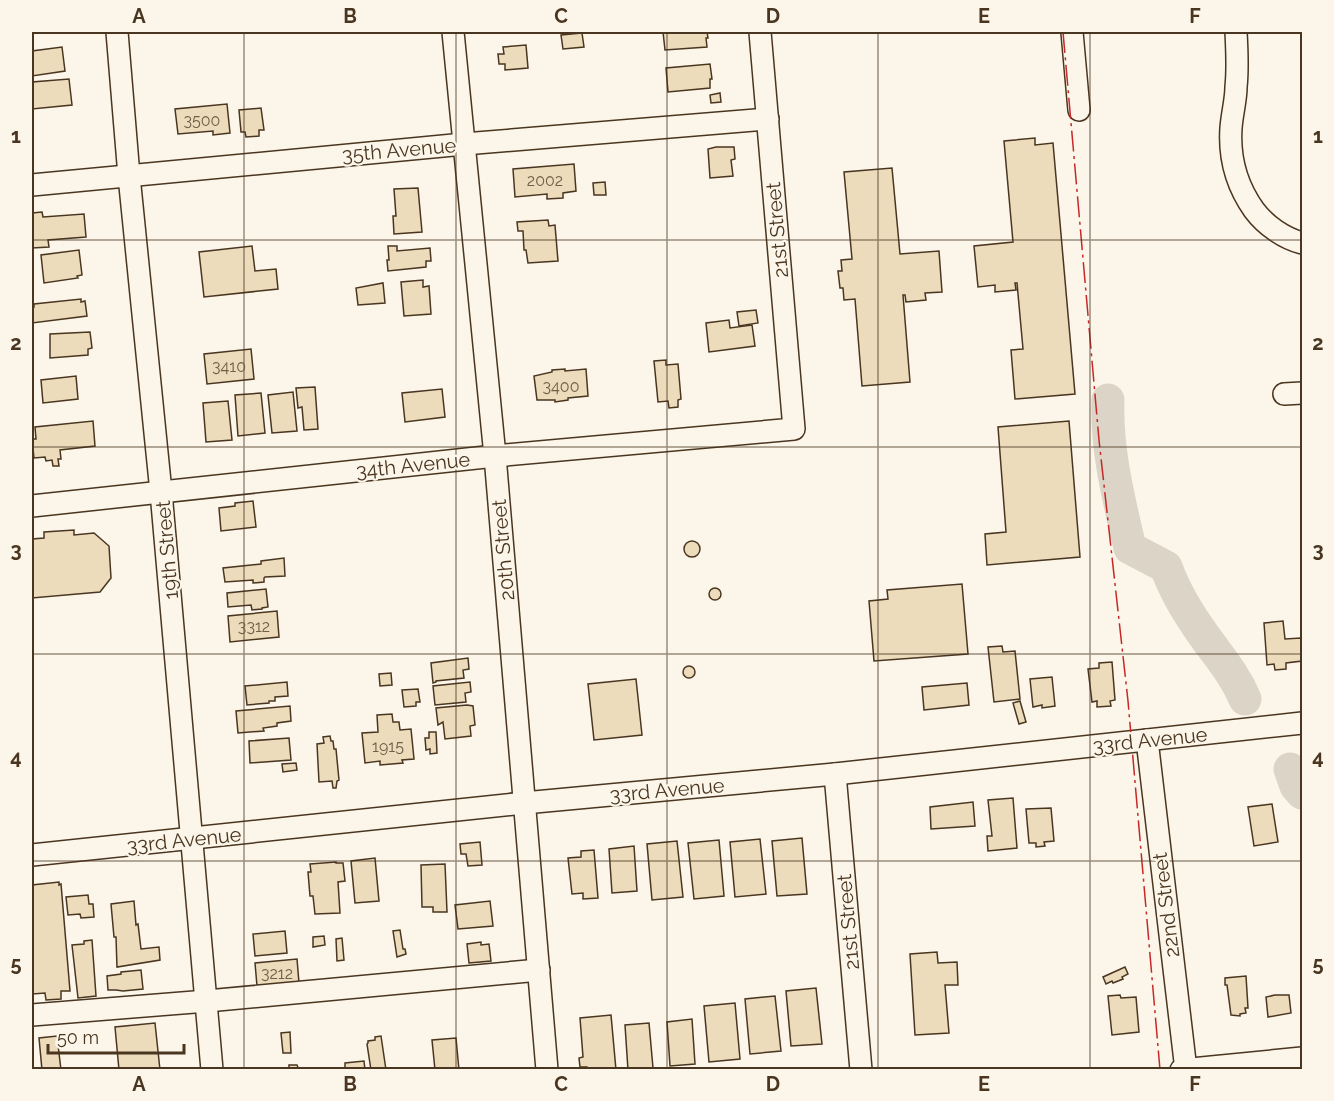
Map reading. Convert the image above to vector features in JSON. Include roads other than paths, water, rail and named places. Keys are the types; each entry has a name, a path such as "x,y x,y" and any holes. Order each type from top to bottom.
{"street":[{"name":"19th Street","path":"117,32 193,839 212,1070"},
{"name":"20th Street","path":"453,32 495,456 547,1070"},
{"name":"21st Street","path":"760,32 794,429"},
{"path":"1072,32 1079,110"},
{"path":"1236,32 1236,87 1231,129 1232,159 1238,181 1248,202 1261,219 1293,241 1302,243"},
{"name":"35th Avenue","path":"32,185 464,144 768,119"},
{"name":"34th Avenue","path":"32,506 495,456 794,429"},
{"name":"33rd Avenue","path":"32,855 524,803 835,774 1302,723"},
{"name":"22nd Street","path":"1147,740 1186,1069"},
{"name":"21st Street","path":"835,774 861,1070"},
{"path":"32,1015 207,1002 539,970"},
{"path":"1181,1070 1302,1058"}],"waterway":[{"path":"1108,400 1111,456 1130,548 1166,567 1188,612 1232,674 1245,699"},
{"path":"1290,769 1296,786 1302,793"}]}
